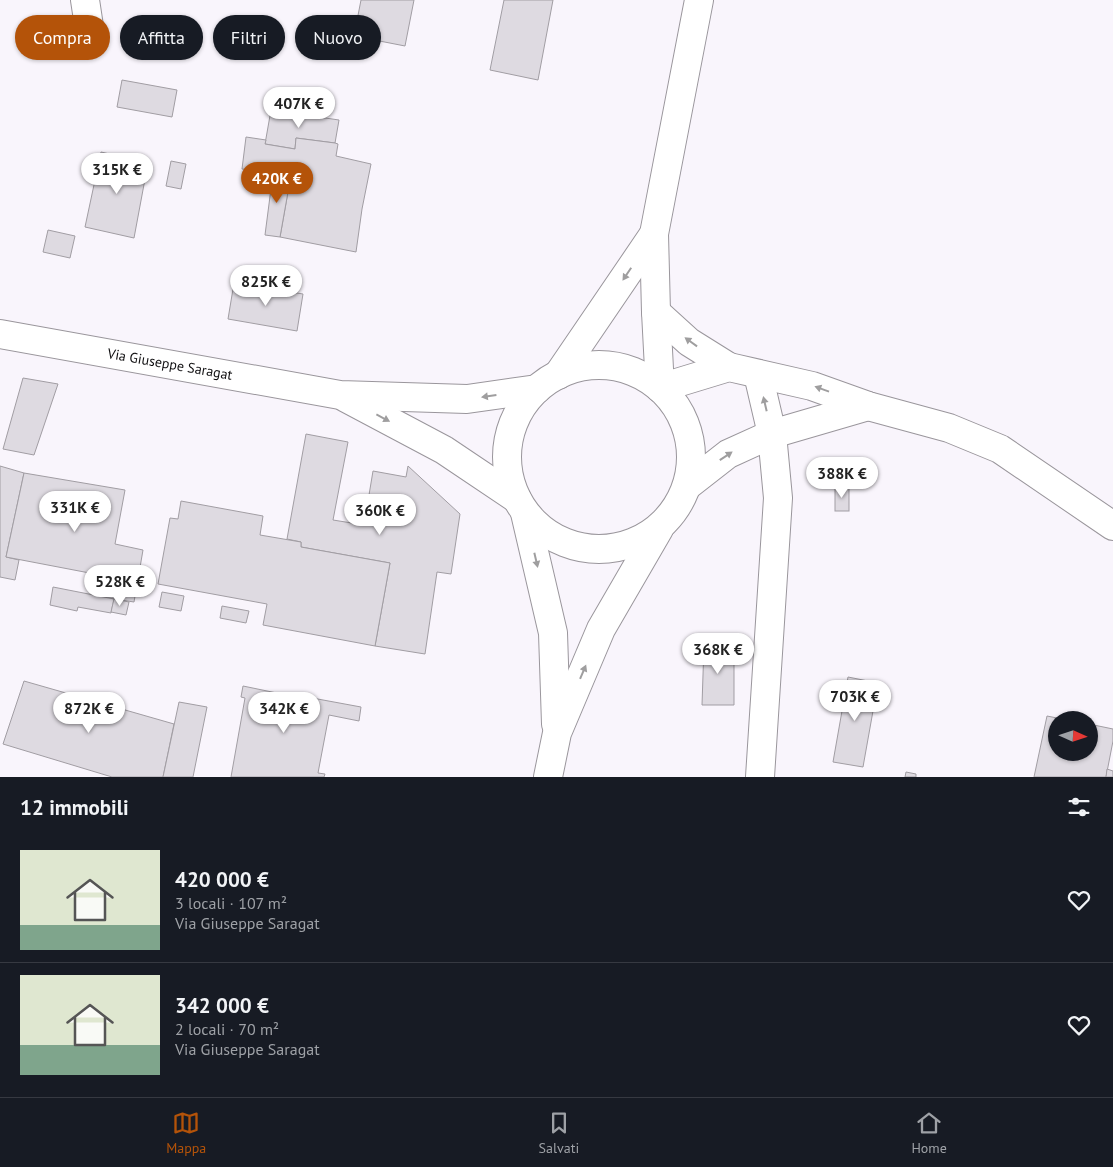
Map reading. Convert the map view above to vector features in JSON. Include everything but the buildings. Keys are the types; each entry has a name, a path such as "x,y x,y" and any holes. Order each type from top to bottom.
{"main road":[{"path":"85,0 87,15"},
{"path":"699,0 654,234 660,388 729,366"},
{"path":"557,732 553,633 521,506 509,477 507,452 512,429 522,407 548,382 654,234"},
{"path":"656,312 690,342 729,366 812,386 868,406 949,428 1000,449 1113,526"},
{"name":"Via Giuseppe Saragat","path":"0,334 340,395 467,399 548,382 580,367 604,365 628,369 650,380 660,388 681,415 689,438 691,462 687,486"},
{"path":"758,374 772,434 778,498 760,777"},
{"name":"Via Giuseppe Saragat","path":"340,395 444,450 521,506 549,535 571,545 595,550 619,548 641,540 661,526"},
{"path":"548,777 557,732 601,629 661,526 676,508 687,486 728,454 772,434 868,406"}]}
